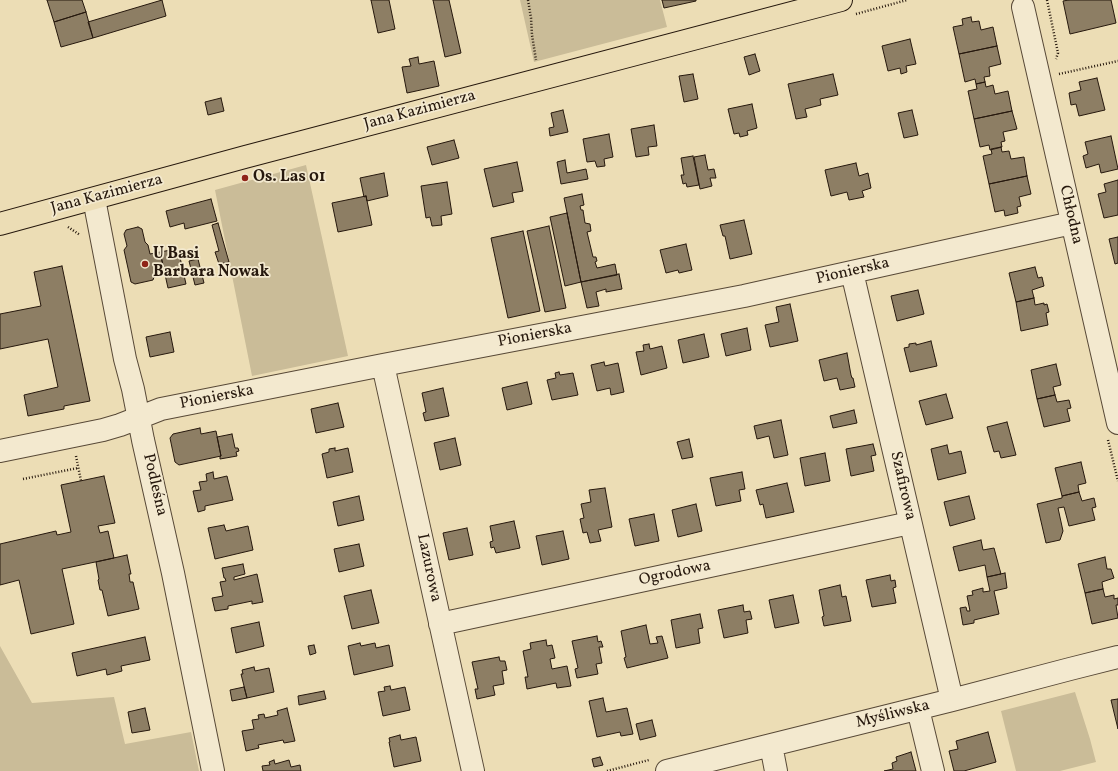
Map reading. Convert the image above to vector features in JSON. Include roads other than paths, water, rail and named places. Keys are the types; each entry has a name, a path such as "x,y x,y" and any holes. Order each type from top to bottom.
{"main road":[{"name":"Jana Kazimierza","path":"0,224 253,155 847,7"}],"street":[{"name":"Chłodna","path":"1022,7 1044,77 1113,429"},
{"name":"Podleśna","path":"94,199 125,359 140,418 143,440 173,573 213,771"},
{"name":"Pionierska","path":"0,451 120,426 161,409 744,296 1072,223"},
{"name":"Szafirowa","path":"852,272 952,700"},
{"name":"Lazurowa","path":"383,365 473,771"},
{"name":"Ogrodowa","path":"440,624 910,523"},
{"name":"Myśliwska","path":"660,765 771,745 918,709 1118,657"},
{"path":"918,709 933,771"},
{"path":"771,745 776,771"}],"place":[{"name":"Os. Las 01","path":"245,178"},
{"name":"U Basi Barbara Nowak","path":"145,264"}]}
